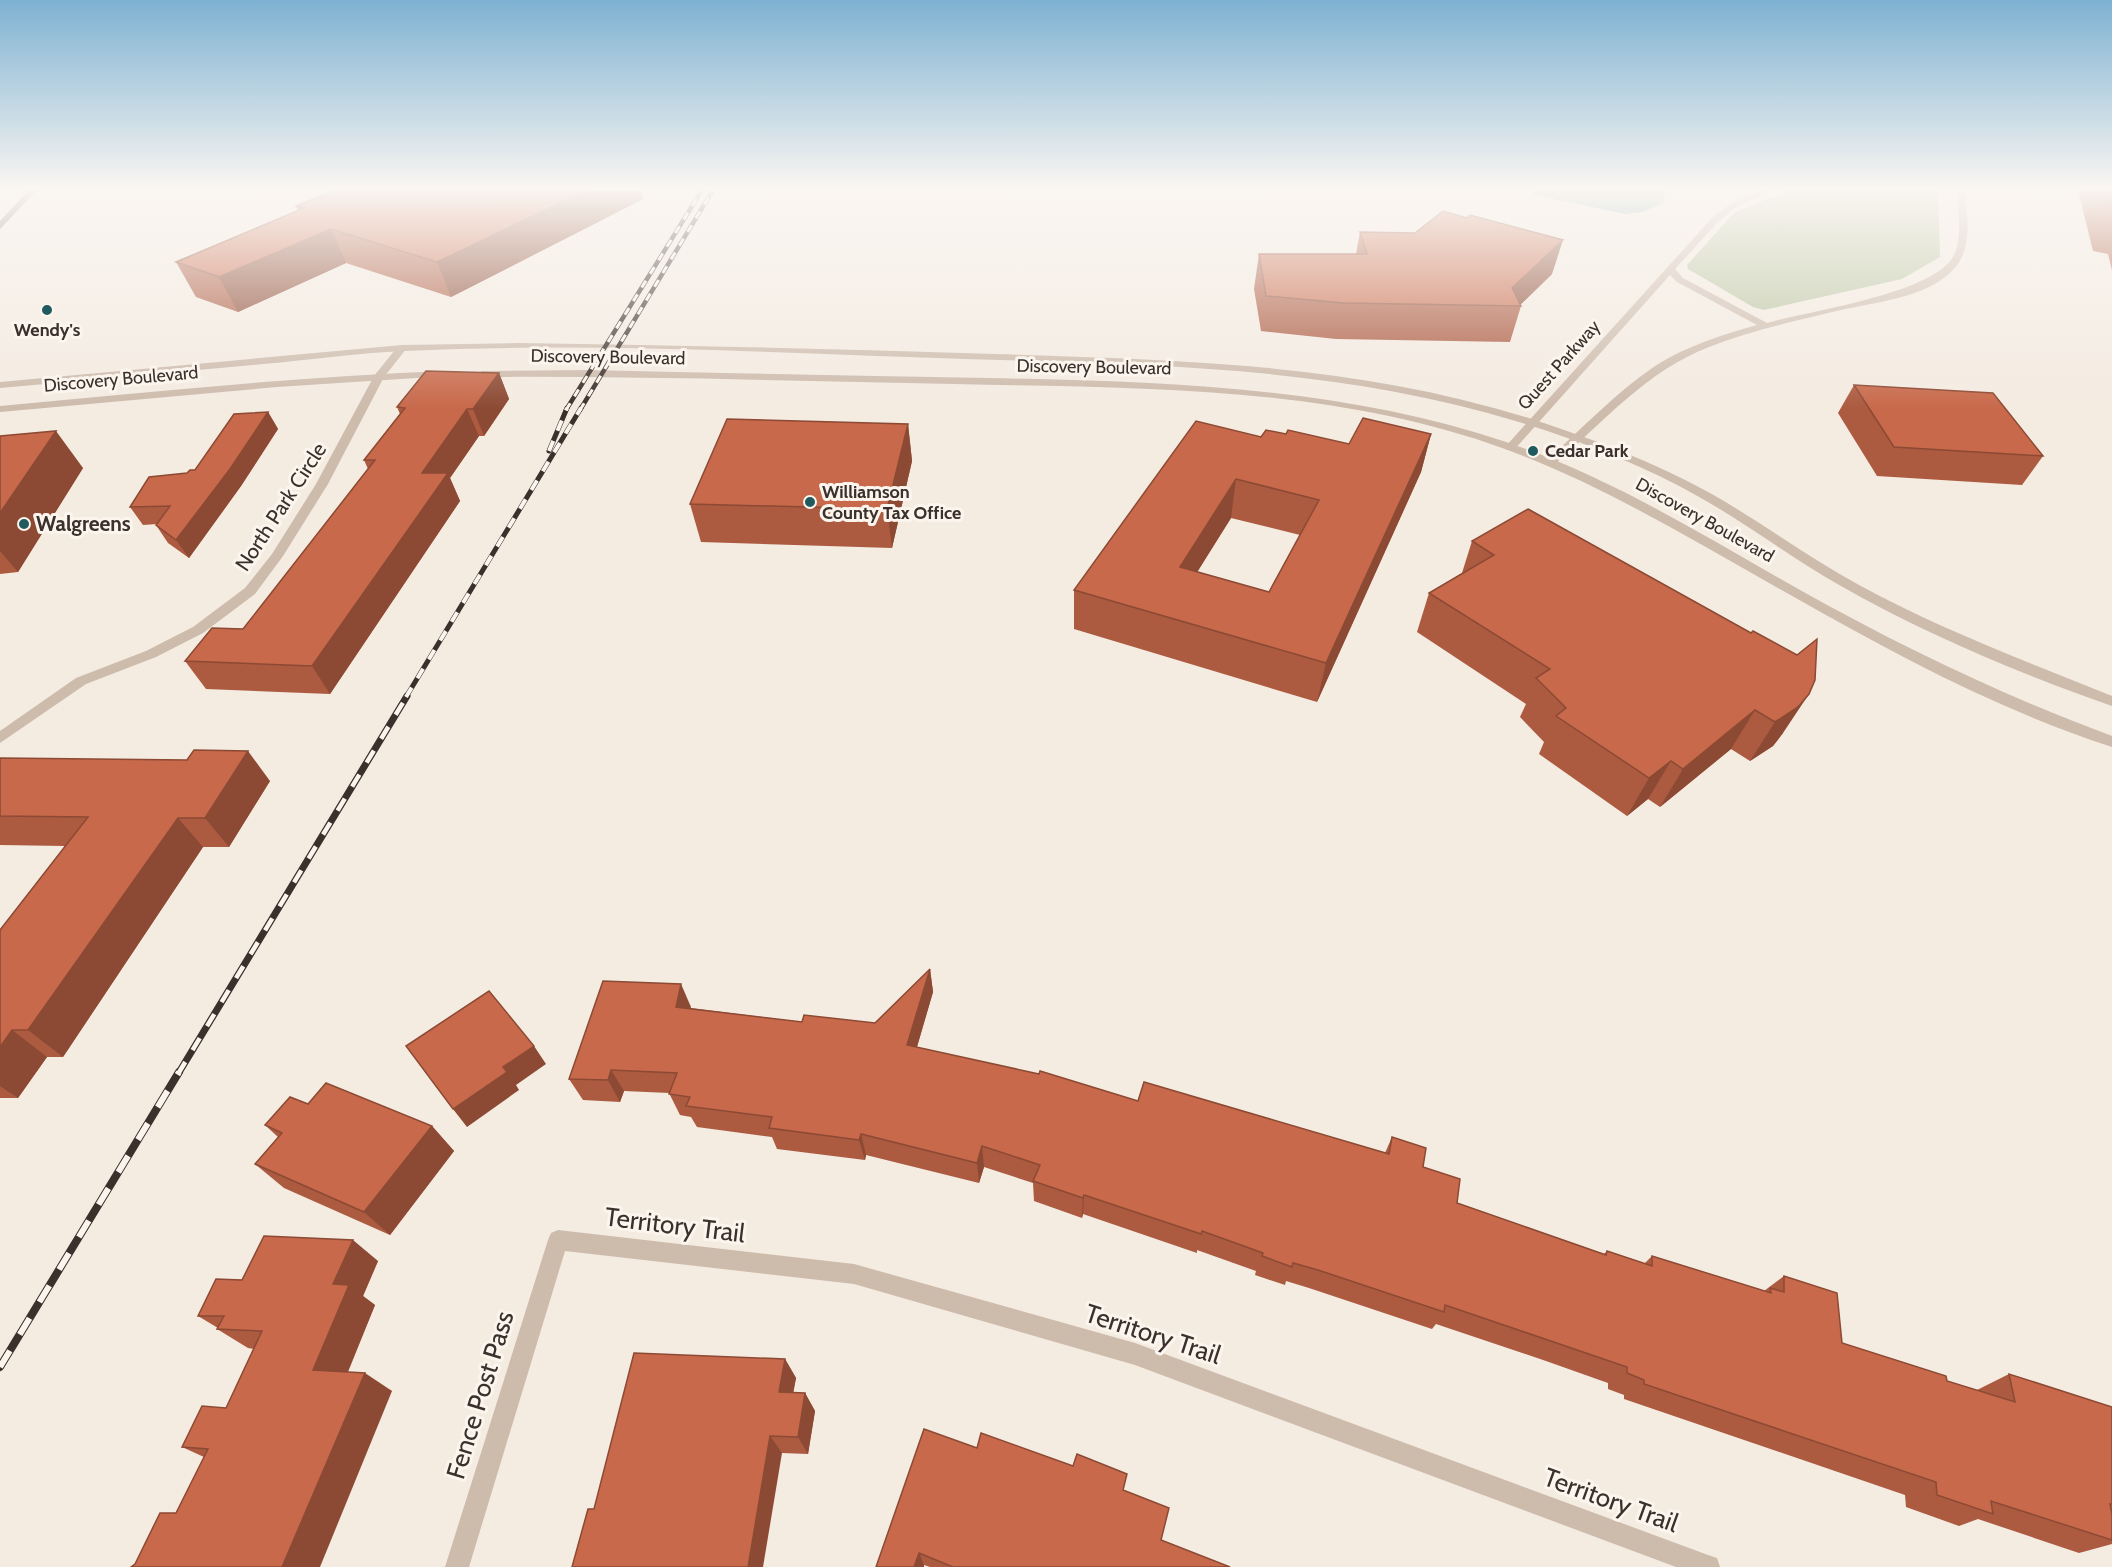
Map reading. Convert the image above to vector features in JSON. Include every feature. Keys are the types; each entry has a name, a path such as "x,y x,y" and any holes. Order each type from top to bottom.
{"street":[{"name":"Quest Parkway","path":"1510,448 1675,263"},
{"path":"1551,462 1639,381 1670,360 1706,345 1766,326 1927,284 1947,271 1954,263"},
{"path":"1670,269 1680,280 1766,326"},
{"name":"Discovery Boulevard","path":"0,385 402,348 713,348 1247,366 1392,388 1532,423 1578,439 1635,462 1710,498 1858,590 1935,627 2112,701"},
{"name":"North Park Circle","path":"0,738 81,681 151,654 198,630 250,591 277,556 322,484 379,376 402,348"},
{"name":"Discovery Boulevard","path":"0,409 379,376 464,374 612,374 1149,385 1298,397 1375,410 1442,427 1551,462 1625,496 1699,535 1893,647 2112,742"},
{"name":"Fence Post Pass","path":"457,1567 558,1239"},
{"name":"Territory Trail","path":"558,1239 854,1274 1135,1354 1708,1567"}],"green space":[{"path":"1689,263 1929,263 1902,279 1764,310 1753,307 1688,269"}],"building":[{"path":"179,263 251,263 219,277"},
{"path":"1261,263 1538,263 1512,288 1521,306 1343,303 1266,296"},
{"path":"426,371 499,373 473,409 467,409 422,473 448,473 312,666 185,661 212,628 243,629 375,460 364,460 405,408 397,407"},
{"path":"1854,385 1993,393 2043,456 1894,447"},
{"path":"268,412 230,469 176,540 156,525 170,506 130,507 149,477 195,470 234,414"},
{"path":"1363,418 1431,434 1326,663 1074,590 1196,421 1261,437 1266,430 1286,434 1288,430 1349,444","holes":["1236,479 1319,500 1269,592 1180,567"]},
{"path":"727,419 908,424 887,509 690,504"},
{"path":"56,431 0,513 0,436"},
{"path":"1528,509 1751,633 1753,631 1797,655 1817,639 1815,680 1809,694 1798,707 1775,722 1755,710 1683,769 1671,761 1649,778 1556,716 1566,708 1536,678 1550,669 1429,593 1494,555 1472,541"},
{"path":"194,750 248,751 205,818 178,818 28,1030 12,1030 0,1047 0,930 88,817 0,816 0,758 187,760"},
{"path":"930,969 907,1045 1039,1074 1040,1071 1138,1101 1144,1082 1389,1154 1392,1137 1426,1148 1423,1167 1460,1179 1457,1203 1606,1255 1607,1251 1652,1266 1652,1256 1771,1293 1770,1288 1784,1292 1784,1276 1837,1293 1842,1343 1946,1376 1947,1381 2015,1402 2009,1374 2112,1407 2112,1504 2110,1504 2112,1540 1991,1501 1993,1514 1937,1495 1936,1482 1644,1384 1644,1380 1627,1373 1627,1367 1445,1305 1444,1312 1318,1270 1293,1263 1292,1267 1262,1256 1263,1253 1202,1231 1201,1234 1084,1195 1083,1198 1033,1181 1040,1165 982,1146 977,1163 861,1134 859,1140 769,1128 772,1117 686,1106 690,1097 669,1094 677,1073 611,1070 608,1080 569,1079 603,981 681,984 676,1007 802,1022 804,1015 875,1023"},
{"path":"489,991 534,1046 503,1067 507,1072 453,1109 406,1046"},
{"path":"326,1083 432,1126 364,1212 255,1164 282,1133 265,1125 290,1097 308,1104"},
{"path":"264,1236 353,1240 333,1284 349,1285 313,1370 365,1373 282,1567 131,1567 135,1564 160,1513 176,1513 208,1449 182,1447 202,1406 226,1408 262,1331 217,1329 224,1316 198,1316 216,1279 242,1280"},
{"path":"634,1353 785,1359 779,1392 805,1393 798,1437 770,1436 748,1567 572,1567 588,1509 594,1509"},
{"path":"924,1429 977,1448 981,1433 1073,1466 1077,1454 1127,1474 1123,1490 1169,1508 1161,1540 1230,1567 953,1567 919,1553 914,1567 876,1567"}],"railway":[{"path":"567,409 657,263"},
{"path":"580,410 669,263"},
{"path":"406,697 581,408"},
{"path":"549,451 567,409"},
{"path":"178,1074 407,696"},
{"path":"0,1367 179,1072"}],"place":[{"name":"Wendy's","path":"47,310"},
{"name":"Cedar Park","path":"1533,451"},
{"name":"Williamson County Tax Office","path":"810,502"},
{"name":"Walgreens","path":"24,524"}]}
